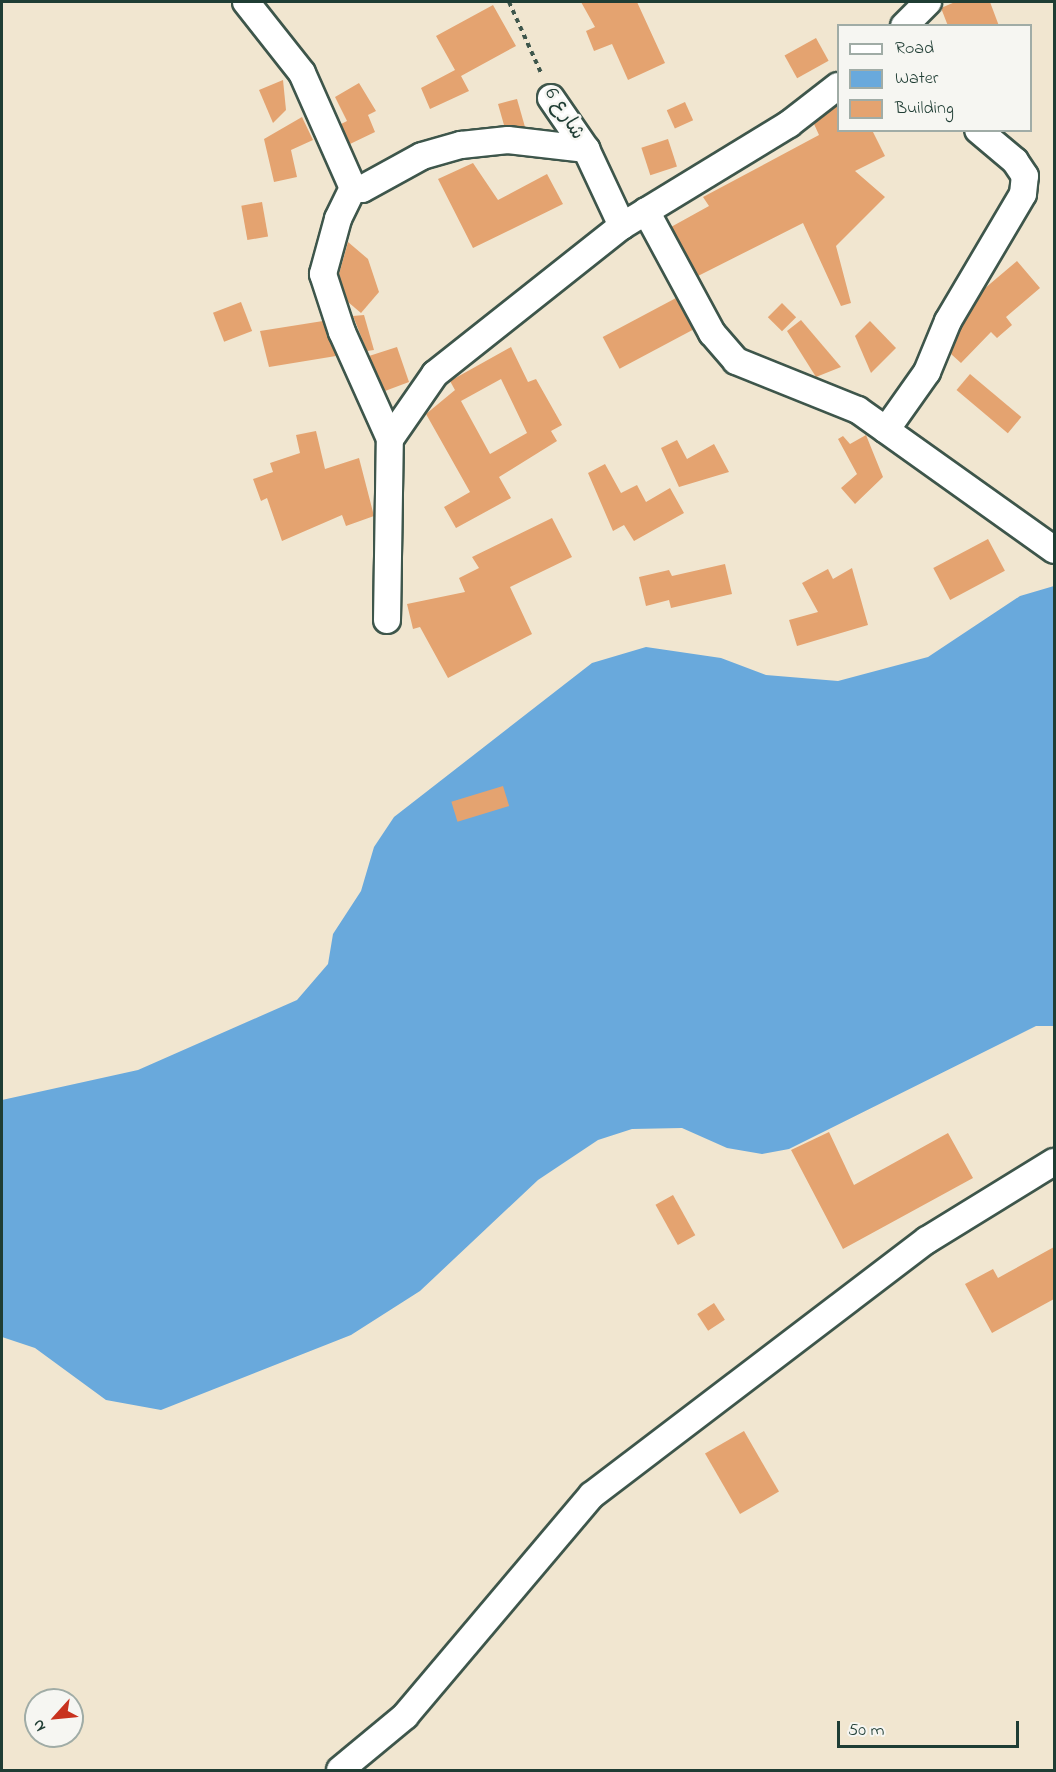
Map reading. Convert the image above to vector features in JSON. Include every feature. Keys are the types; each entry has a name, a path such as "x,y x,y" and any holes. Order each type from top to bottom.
{"street":[{"path":"246,2 302,73 353,188 338,219 323,274 342,332 390,439 387,620"},
{"path":"906,24 928,2"},
{"path":"390,439 435,374 622,226 789,124 837,87"},
{"name":"شارع 6","path":"551,98 586,150 622,226"},
{"path":"886,430 927,372 948,321 1023,194 1025,176 1015,161 980,132"},
{"path":"353,188 362,189 422,156 461,145 508,140 586,150"},
{"path":"646,211 724,350 748,368 858,410 1054,550"},
{"path":"339,1770 405,1716 592,1495 927,1240 1054,1162"}],"path":[{"name":"شارع 6","path":"509,2 551,98"}],"water":[{"path":"1054,586 1054,1026 1036,1026 789,1149 762,1154 727,1148 682,1128 632,1129 598,1140 538,1180 420,1291 351,1335 161,1410 106,1400 35,1348 2,1337 2,1100 138,1070 297,1000 328,964 333,934 361,891 374,847 394,817 592,663 646,647 721,658 766,675 838,681 928,657 1020,596"}],"building":[{"path":"581,2 637,2 665,63 628,80 612,44 594,51 586,31 595,27"},
{"path":"955,2 990,2 998,24 947,24 941,8"},
{"path":"493,5 516,46 461,76 469,91 430,109 421,88 455,70 436,36"},
{"path":"816,38 829,61 797,78 785,55"},
{"path":"283,80 286,110 273,123 259,90"},
{"path":"359,83 376,111 368,115 375,132 350,144 341,124 347,121 335,97"},
{"path":"517,99 525,127 504,125 498,104"},
{"path":"685,102 693,120 675,128 667,110"},
{"path":"837,106 837,132 873,132 885,156 855,171 885,197 836,246 851,303 841,306 803,223 698,276 671,227 709,206 703,197 819,135 814,124"},
{"path":"302,117 313,140 291,150 297,177 274,182 264,139"},
{"path":"668,139 677,167 650,175 641,148"},
{"path":"473,163 498,200 547,174 563,204 473,248 438,179"},
{"path":"262,202 268,236 247,240 241,206"},
{"path":"348,242 368,259 379,292 361,313 348,302 339,274"},
{"path":"1017,261 1040,288 1006,317 1012,325 997,338 991,332 961,363 951,354 961,328 984,289"},
{"path":"676,298 693,330 620,369 603,337"},
{"path":"241,302 252,331 224,342 213,313"},
{"path":"782,303 796,317 782,331 768,317"},
{"path":"364,315 374,350 367,351 353,316"},
{"path":"801,320 841,367 816,377 787,331"},
{"path":"323,321 336,356 269,367 260,331"},
{"path":"870,321 896,348 871,373 855,336"},
{"path":"397,347 409,382 385,391 369,356"},
{"path":"511,347 528,382 536,379 562,425 551,431 557,441 499,477 511,498 456,528 444,507 470,492 426,414 455,390 450,381","holes":["501,379 527,433 490,454 461,401"]},
{"path":"970,374 1021,417 1008,433 957,390"},
{"path":"316,431 325,469 359,458 374,516 346,526 342,515 282,541 267,498 261,501 253,479 273,472 270,463 300,453 296,435"},
{"path":"866,435 883,477 855,504 841,488 857,474 838,439 843,436 850,444"},
{"path":"677,440 687,459 714,444 729,472 679,487 661,448"},
{"path":"605,464 621,493 637,485 646,502 670,488 684,513 634,541 624,525 613,531 588,473"},
{"path":"552,518 572,557 510,587 532,634 448,678 420,627 413,629 407,604 465,592 459,578 479,568 472,557"},
{"path":"988,539 1005,571 950,600 933,568"},
{"path":"725,564 732,594 671,608 669,600 646,606 639,577 669,570 672,576"},
{"path":"852,568 868,625 797,646 789,620 818,612 802,583 828,569 833,579"},
{"path":"503,786 509,806 457,822 451,802"},
{"path":"829,1132 854,1185 948,1133 973,1178 843,1249 791,1150"},
{"path":"673,1195 695,1235 678,1245 656,1205"},
{"path":"1054,1247 1054,1299 992,1333 965,1284 993,1269 998,1278"},
{"path":"714,1303 725,1320 708,1331 697,1314"},
{"path":"744,1431 779,1492 740,1514 705,1454"}]}
